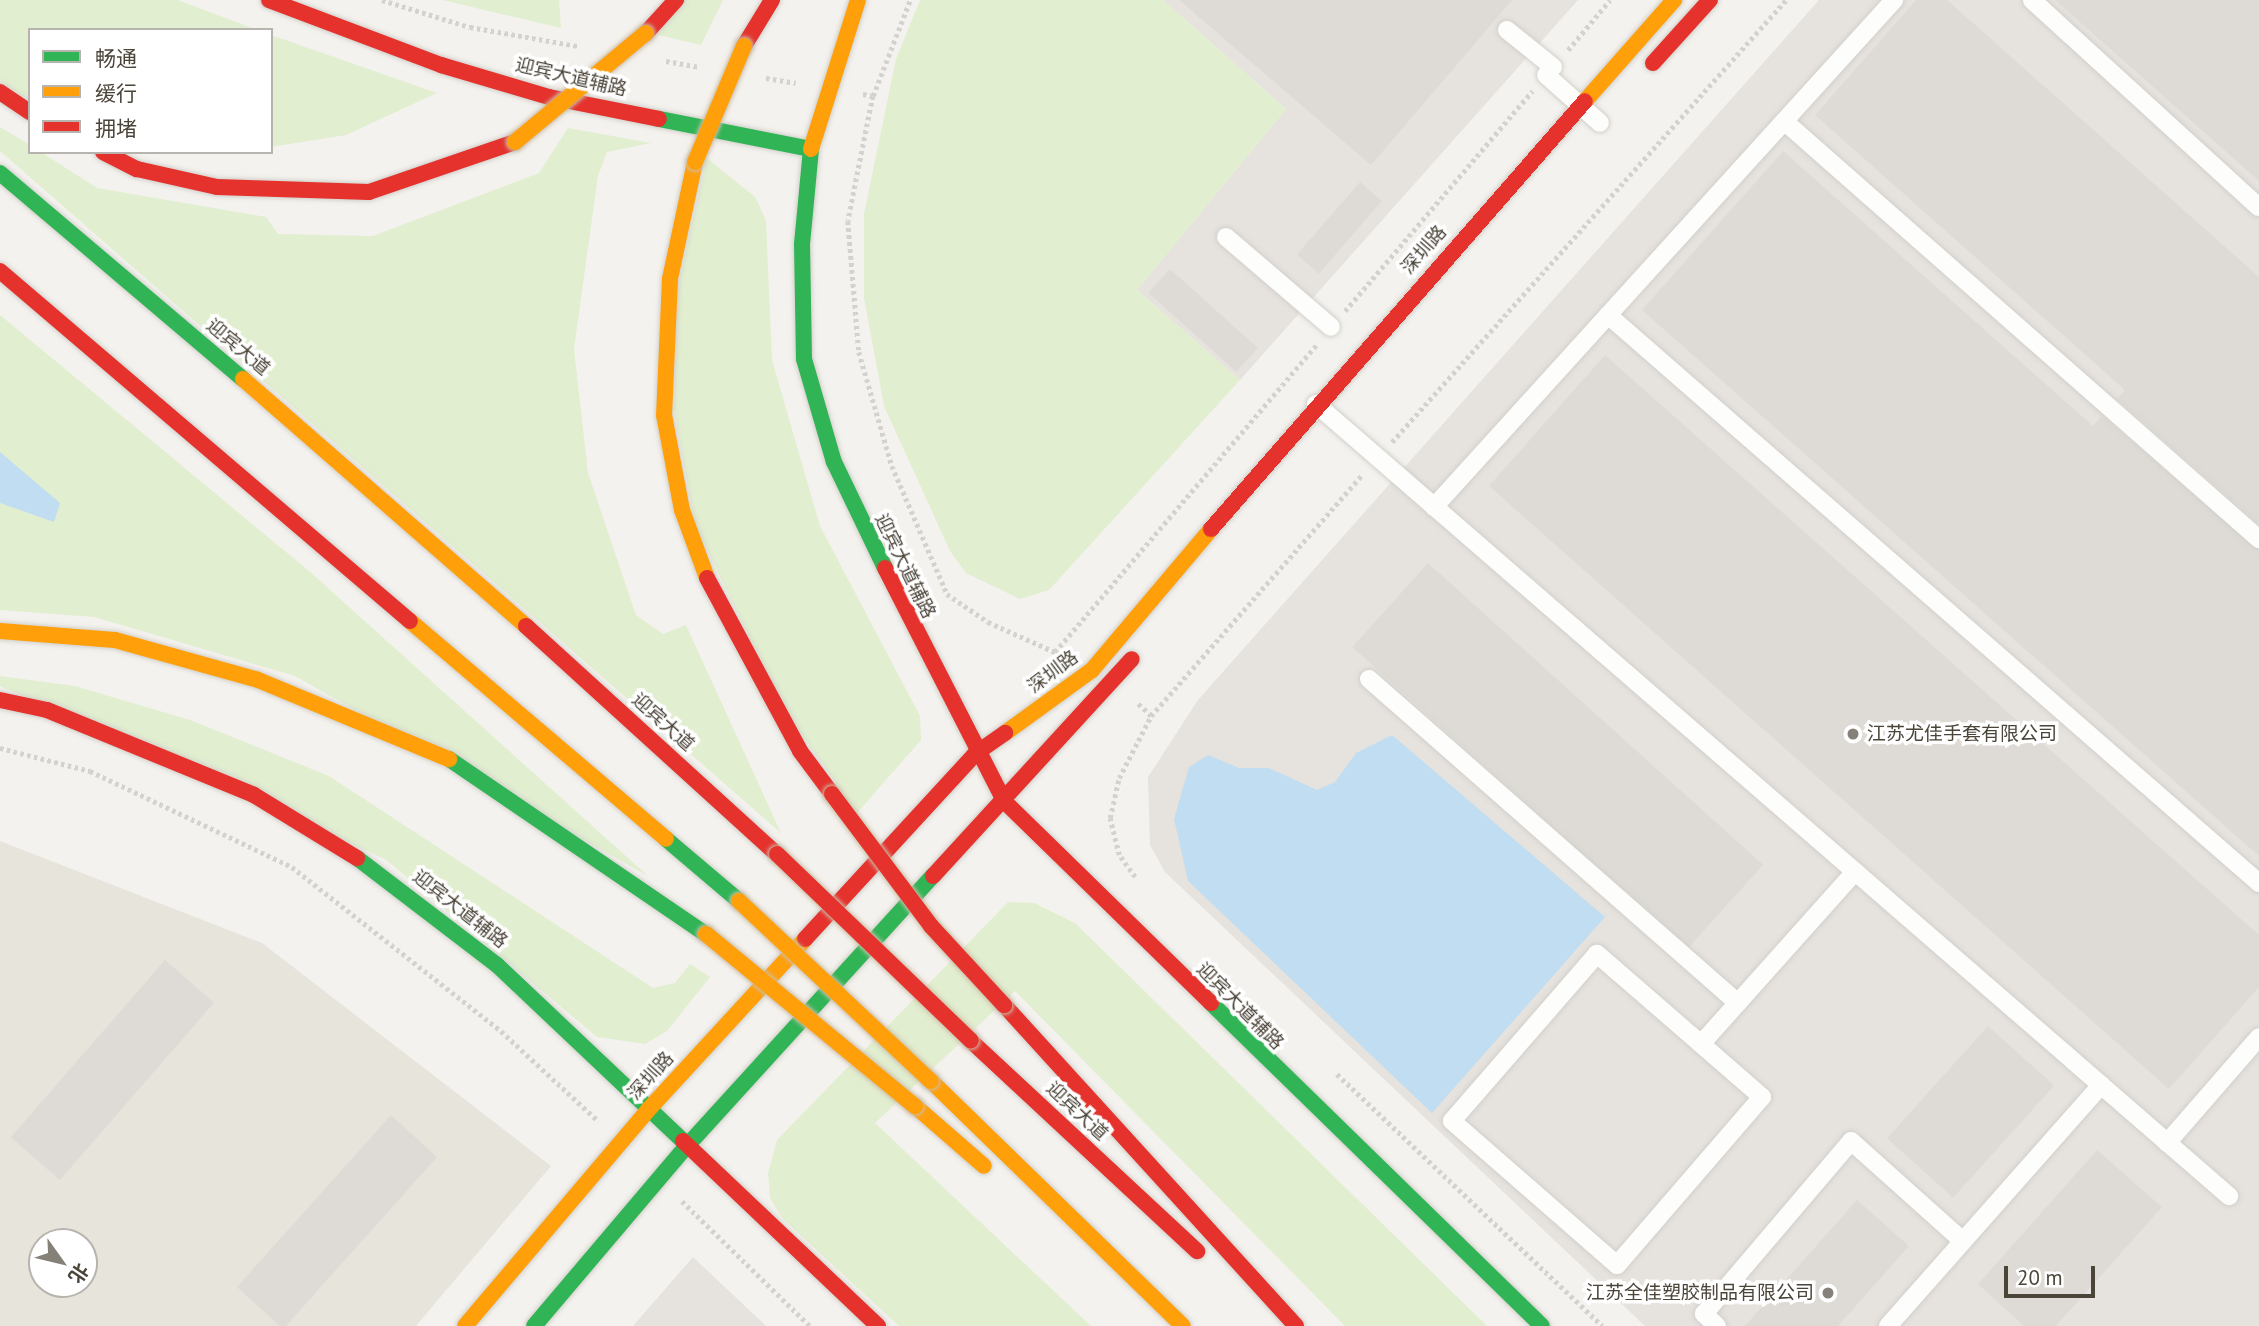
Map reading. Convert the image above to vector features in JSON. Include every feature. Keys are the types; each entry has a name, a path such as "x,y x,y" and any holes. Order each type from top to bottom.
{"main road":[{"name":"迎宾大道辅路","path":"269,0 441,65 549,97 811,149 802,244 804,359 834,463 975,754 1005,802 1542,1326"},
{"path":"107,154 137,169 217,187 369,192 515,142 646,33 676,0"},
{"path":"772,0 744,46 695,162 670,279 664,415 682,510 717,605 800,751 931,926 1296,1326"},
{"path":"811,149 858,0"},
{"name":"深圳路","path":"465,1326 648,1110 975,754 1092,670 1316,404 1674,0"},
{"path":"1637,82 1710,0"},
{"path":"0,92 28,111"},
{"name":"迎宾大道","path":"0,173 393,506 777,854 971,1041 1206,1259"},
{"path":"0,271 739,901 931,1081 1183,1326"},
{"path":"1328,424 1351,398"},
{"path":"0,631 115,640 258,680 448,758 706,934 915,1106 999,1179"},
{"path":"534,1326 686,1147 1005,802 1148,640"},
{"name":"迎宾大道辅路","path":"0,700 47,710 254,795 384,875 497,965 686,1147 878,1326"},
{"path":"1052,1225 1167,1326"},
{"path":"1227,1279 1278,1326"}],"lane":[{"path":"1434,507 1894,0"},
{"path":"2032,0 2259,207"},
{"path":"1507,30 1550,71 1580,106 1600,123"},
{"path":"1784,121 2259,539"},
{"path":"1226,237 1331,327"},
{"path":"1608,315 2259,883"},
{"path":"1316,404 1328,424 1377,458 2229,1196"},
{"path":"1369,679 1738,1003"},
{"path":"1701,1044 1855,872"},
{"path":"1597,954 1701,1044 1762,1097 1617,1265 1452,1121 1597,954"},
{"path":"2167,1143 2259,1037"},
{"path":"1888,1326 2101,1085"},
{"path":"1717,1326 1704,1314 1851,1141 1963,1241"}],"path":[{"path":"382,0 470,27 594,48"},
{"path":"910,0 873,96 848,221 859,352 892,466 947,594 989,622 1092,670"},
{"path":"1139,883 1119,855 1110,818 1119,778 1151,716 1377,458 1786,0"},
{"path":"662,60 704,68"},
{"path":"759,77 873,96"},
{"path":"1113,682 1151,716"},
{"path":"0,748 90,772 292,867 501,1031 621,1142"},
{"path":"1328,1066 1603,1326"},
{"path":"659,1178 810,1326"}],"shaded area":[{"path":"1163,0 1578,0 1240,380 1137,290 1286,109"},
{"name":"江苏尤佳手套有限公司","path":"1819,0 2259,0 2259,1326 1645,1326 1165,872 1150,845 1148,777 1198,700"},
{"path":"0,841 262,943 551,1166 416,1326 0,1326"},
{"path":"693,1257 766,1326 633,1326"}],"green space":[{"path":"0,0 178,0 252,28 28,28 28,100 0,81"},
{"path":"442,0 559,0 561,28"},
{"path":"684,0 723,0 701,45 654,34"},
{"path":"920,0 1163,0 1286,109 1137,290 1240,380 1049,590 1020,599 966,573 950,551 884,406 864,298 864,214 896,59"},
{"path":"273,36 437,93 346,135 273,147"},
{"path":"0,127 28,144 28,154 44,154 97,188 266,217 278,234 373,236 539,173 568,128 651,143 607,152 598,176 574,349 588,473 636,615 663,634 686,625 781,833 0,151"},
{"path":"707,158 755,197 766,220 772,360 820,526 920,716 921,740 857,813 784,709 695,525 674,410 677,289"},
{"path":"0,315 309,571 648,876 295,676 94,617 0,610"},
{"path":"0,676 75,686 190,720 329,776 653,988 675,983 690,964 710,977 667,1031 645,1044 597,1037 385,859 0,686"},
{"path":"1008,902 1034,903 1075,923 1487,1326 1345,1326 1015,991 875,1123 1091,1326 899,1326 782,1218 770,1198 768,1173 777,1140"}],"water":[{"path":"0,452 60,503 54,522 0,503"},
{"path":"1392,735 1605,917 1432,1113 1188,881 1174,819 1189,767 1208,755 1239,768 1269,768 1317,790 1335,782 1356,753"}],"building":[{"path":"1179,0 1512,0 1371,165"},
{"path":"1916,0 1947,0 2259,277 2259,524 2117,399 2125,390 1815,115"},
{"path":"2055,0 2259,0 2259,181"},
{"path":"1783,151 2093,426 2102,416 2259,550 2259,856 1642,310"},
{"path":"1360,182 1382,201 1319,273 1297,254"},
{"path":"1170,269 1258,348 1236,372 1149,293"},
{"path":"1605,355 2259,935 2259,987 2169,1089 1489,486"},
{"path":"1428,563 1763,865 1688,949 1352,647"},
{"path":"165,960 214,1003 60,1180 11,1137"},
{"path":"1988,1026 2054,1086 1953,1198 1887,1138"},
{"path":"391,1115 437,1157 286,1326 280,1326 237,1287"},
{"path":"2097,1150 2162,1207 2056,1326 2024,1326 1978,1284"},
{"path":"1857,1200 1909,1246 1838,1326 1745,1326"}],"traffic: fast":[{"path":"659,119 811,149 802,244 804,359 834,462 885,568"},
{"path":"0,173 243,379"},
{"path":"449,759 706,934"},
{"path":"666,839 739,901"},
{"path":"357,858 497,965 683,1141"},
{"path":"534,1326 686,1147 933,876"},
{"path":"1211,1003 1542,1326"}],"traffic: slow":[{"path":"811,149 858,0"},
{"path":"1585,101 1674,0"},
{"path":"515,142 646,33"},
{"path":"695,162 744,46"},
{"path":"695,162 670,279 664,415 682,510 707,578"},
{"path":"243,379 526,626"},
{"path":"1005,733 1092,670 1211,529"},
{"path":"410,621 666,839"},
{"path":"0,631 115,640 258,680 449,759"},
{"path":"739,901 931,1081"},
{"path":"706,934 915,1106"},
{"path":"465,1326 648,1110 805,939"},
{"path":"931,1081 1183,1326"},
{"path":"915,1106 984,1166"}],"traffic: jam":[{"path":"269,0 441,65 549,97 659,119"},
{"path":"646,33 676,0"},
{"path":"744,46 772,0"},
{"path":"1653,63 1710,0"},
{"path":"0,92 28,111"},
{"path":"1211,529 1585,101"},
{"path":"107,154 137,169 217,187 369,192 515,142"},
{"path":"0,271 410,621"},
{"path":"885,568 1005,802 1211,1003"},
{"path":"707,578 800,751 832,794"},
{"path":"526,626 777,854"},
{"path":"933,876 1132,659"},
{"path":"0,700 47,710 254,795 357,858"},
{"path":"805,939 975,754 1005,733"},
{"path":"832,794 931,926 1004,1005"},
{"path":"777,854 971,1041"},
{"path":"1004,1005 1296,1326"},
{"path":"971,1041 1197,1251"},
{"path":"683,1141 878,1326"}],"place":[{"name":"江苏尤佳手套有限公司","path":"1853,734"},
{"name":"江苏全佳塑胶制品有限公司","path":"1828,1293"}]}
